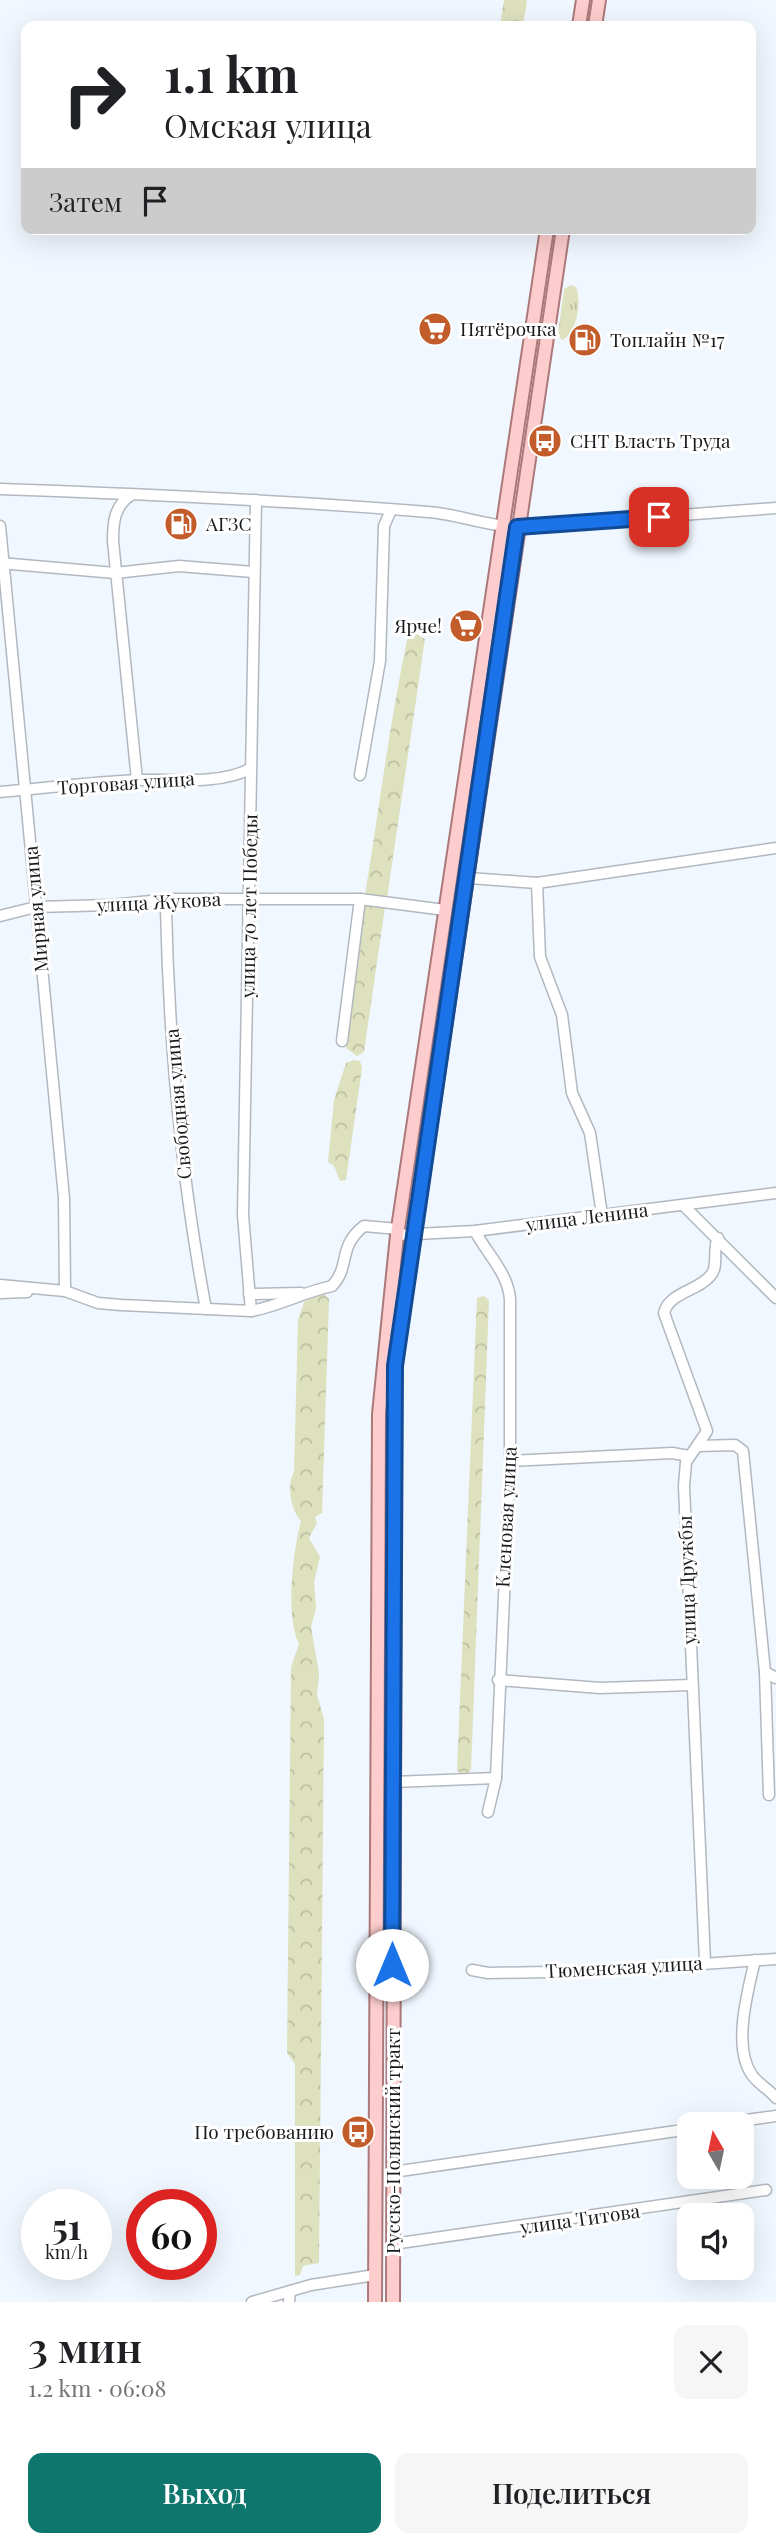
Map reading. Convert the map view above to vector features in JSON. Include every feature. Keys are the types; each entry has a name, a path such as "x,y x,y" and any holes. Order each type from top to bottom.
{"main road":[{"path":"580,21 583,0"},
{"path":"596,21 599,0"},
{"name":"Русско-Полянский тракт","path":"375,2302 379,1413 398,1232 546,235"},
{"name":"Русско-Полянский тракт","path":"393,2302 395,1366 562,235"}],"street":[{"path":"0,489 256,500 431,512 501,527 776,508"},
{"path":"131,495 122,500 113,525 115,573 137,780"},
{"name":"улица 70 лет Победы","path":"251,1311 243,1215 256,500"},
{"path":"360,775 380,661 384,527 391,510"},
{"name":"Мирная улица","path":"0,526 64,1198 67,1239 65,1291"},
{"path":"2,563 115,573 180,566 253,572"},
{"name":"Торговая улица","path":"0,792 137,780 225,776 250,769"},
{"path":"468,878 537,883 776,848"},
{"path":"537,883 540,957 562,1015 572,1093 590,1133 602,1215"},
{"name":"улица Жукова","path":"0,916 36,907 112,905 170,899 360,899 445,910"},
{"name":"Свободная улица","path":"170,899 166,909 167,978 175,1086 191,1232 206,1309"},
{"path":"342,1041 360,899"},
{"name":"улица Ленина","path":"301,1293 332,1286 338,1280 349,1241 364,1226 413,1236 475,1231 776,1193"},
{"path":"683,1205 776,1298"},
{"name":"Кленовая улица","path":"475,1231 509,1288 510,1461 498,1680 496,1778 488,1812"},
{"path":"510,1461 672,1452 689,1456 704,1439 706,1423 664,1313 670,1301 710,1277 715,1269 715,1244 718,1238"},
{"path":"0,1285 65,1291 98,1303 251,1311 270,1308 301,1293"},
{"path":"0,1293 45,1289"},
{"path":"249,1294 301,1293"},
{"path":"698,1446 735,1445 743,1451 765,1672 769,1795"},
{"name":"улица Дружбы","path":"689,1456 684,1486 705,1962"},
{"path":"765,1672 776,1678"},
{"path":"498,1680 600,1688 691,1685"},
{"path":"393,1782 496,1778"},
{"name":"Тюменская улица","path":"472,1970 488,1973 571,1972 776,1959"},
{"path":"755,1960 742,2029 744,2048 753,2076 776,2098"},
{"path":"754,2119 776,2116"},
{"path":"393,2172 677,2131"},
{"name":"улица Титова","path":"393,2244 766,2190"},
{"path":"252,2302 289,2297 343,2278 375,2275"}],"green space":[{"path":"504,0 527,0 524,21 501,21"},
{"path":"571,285 576,287 578,293 577,316 571,331 562,340 558,334 564,289"},
{"path":"417,634 425,639 387,898 365,895 408,635"},
{"path":"364,904 385,907 364,1052 357,1056 346,1048"},
{"path":"360,1061 362,1068 346,1180 340,1181 334,1166 328,1162 334,1100 346,1063"},
{"path":"316,1294 324,1294 329,1299 322,1513 315,1517 317,1523 309,1538 320,1557 314,1582 316,1608 311,1627 319,1673 317,1695 324,1719 319,2263 303,2266 300,2275 295,2276 295,2064 287,2053 291,1667 299,1644 291,1601 295,1549 301,1521 291,1498 290,1484 294,1472 298,1320 304,1302"},
{"path":"484,1296 489,1300 471,1770 465,1775 457,1771 477,1298"}],"place":[{"name":"Пятёрочка","path":"435,329"},
{"name":"Топлайн №17","path":"585,340"},
{"name":"СНТ Власть Труда","path":"545,441"},
{"name":"АГЗС","path":"181,524"},
{"name":"Ярче!","path":"466,626"},
{"name":"По требованию","path":"358,2132"}],"route":[{"path":"392,1965 395,1366 517,527 659,517"}]}
